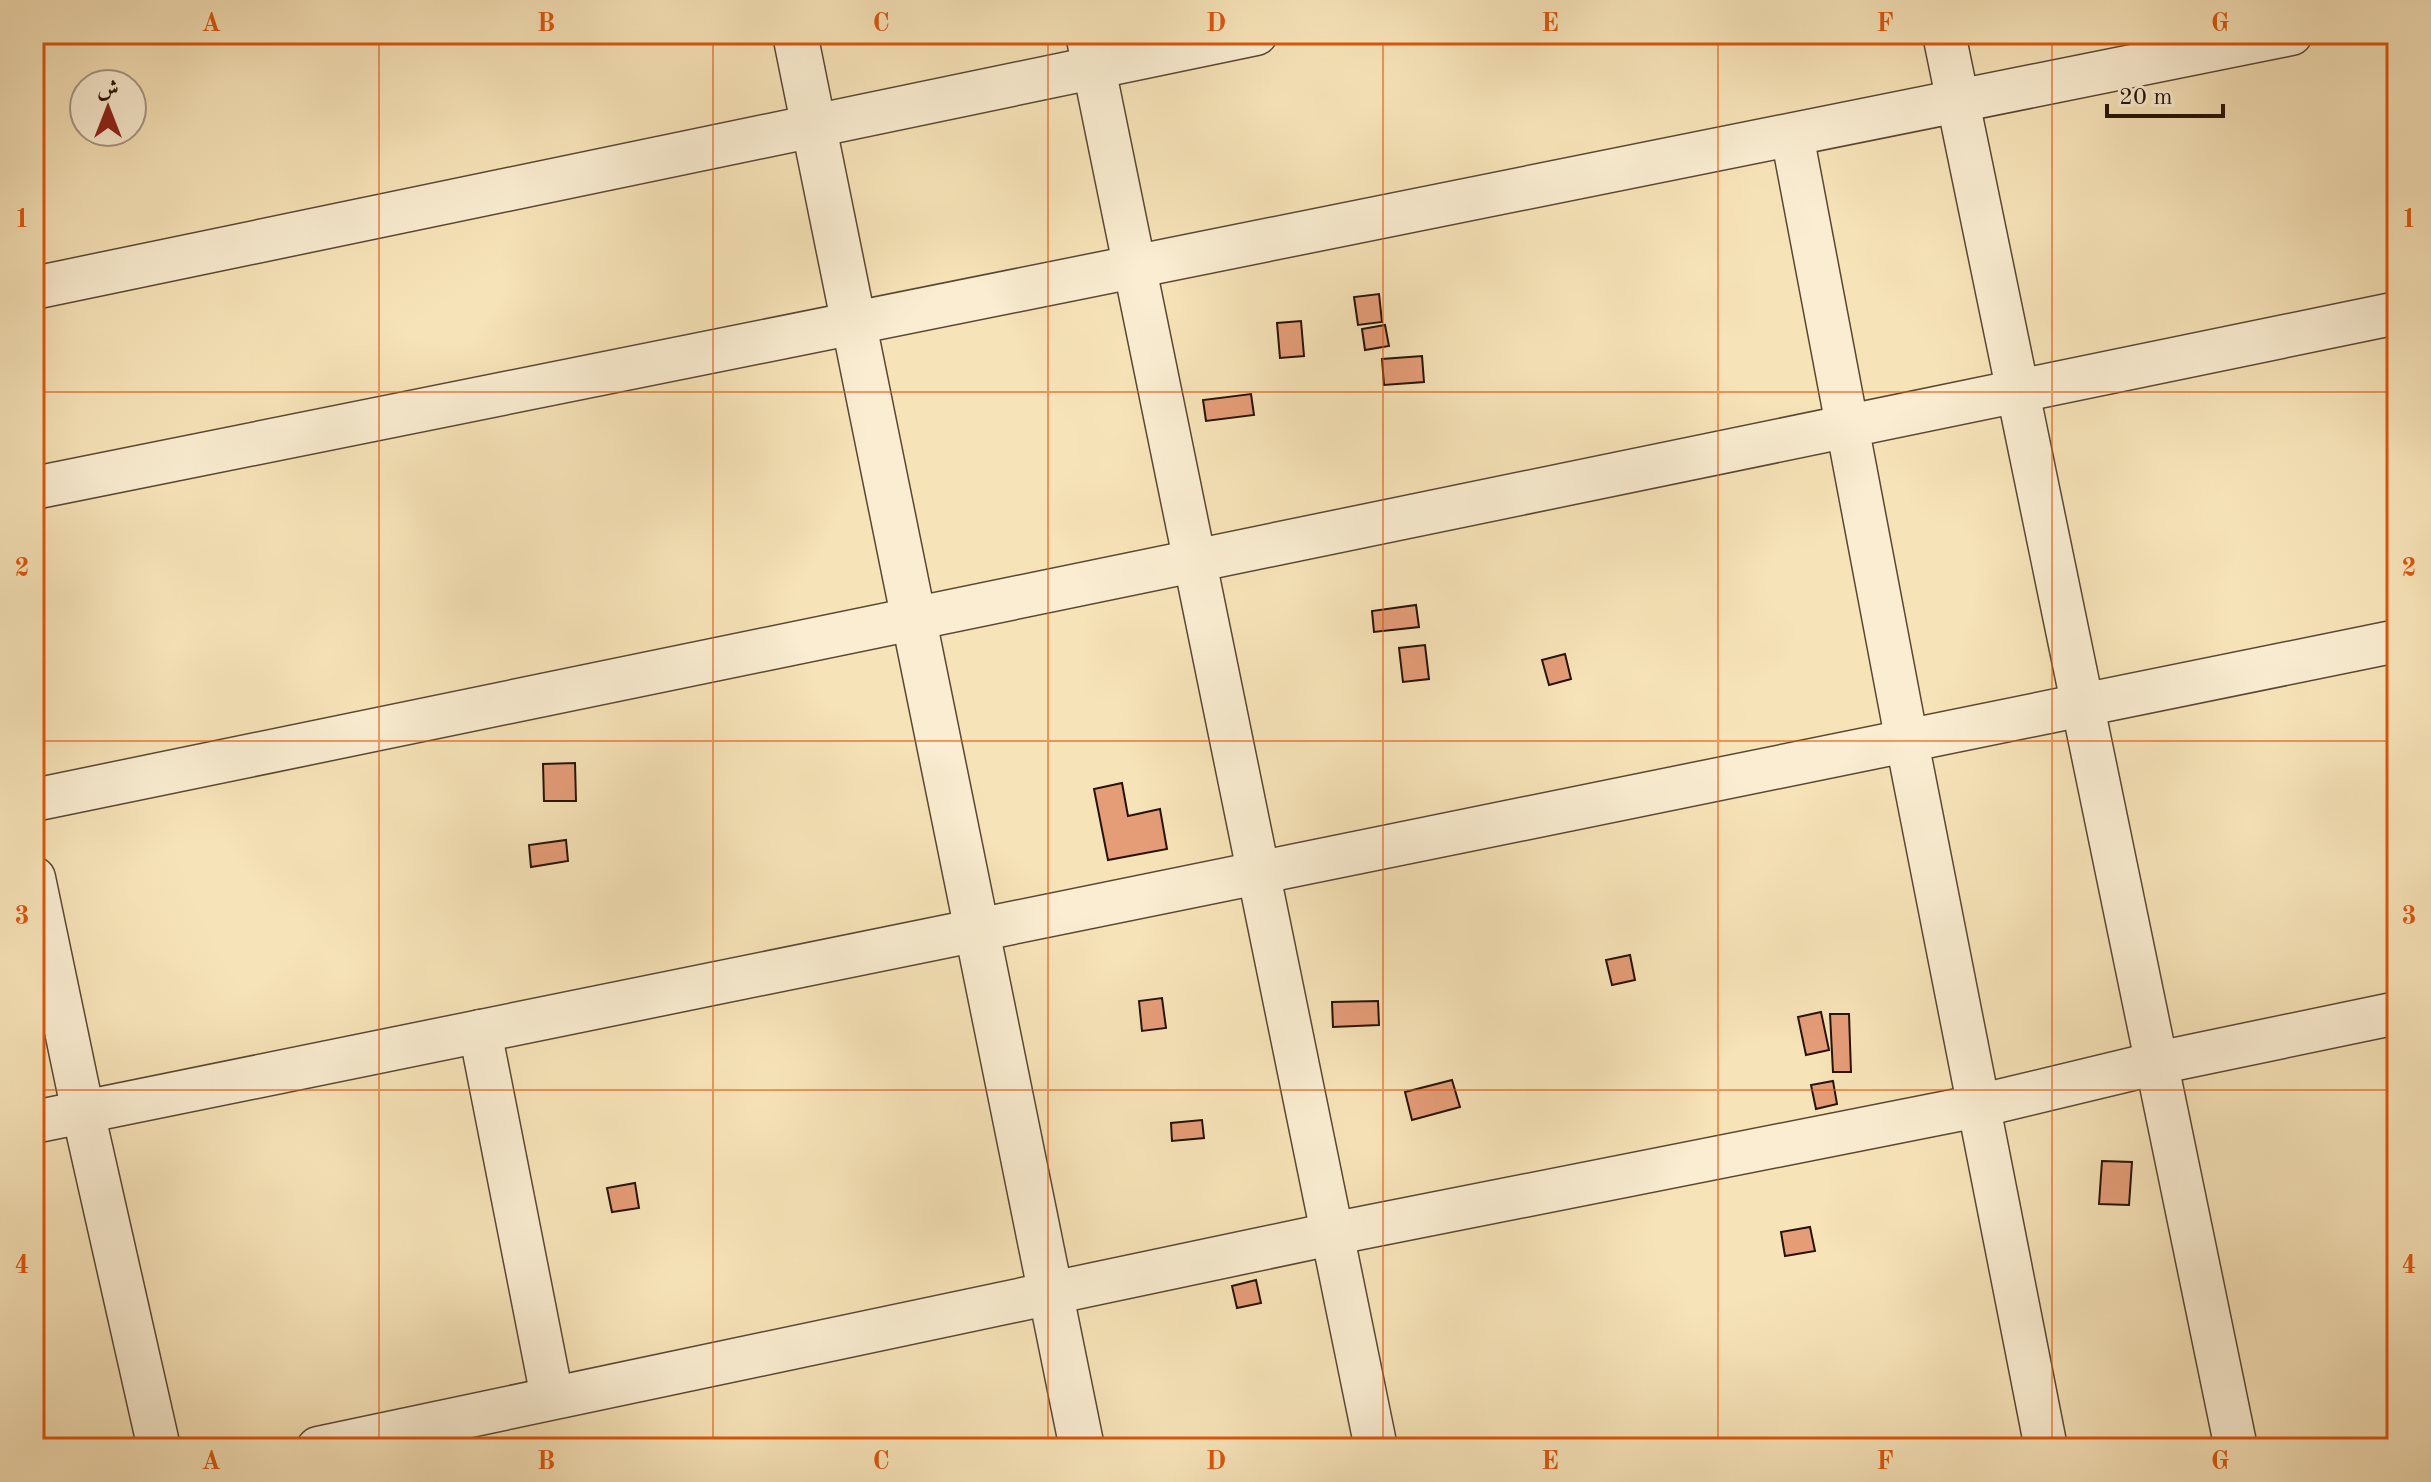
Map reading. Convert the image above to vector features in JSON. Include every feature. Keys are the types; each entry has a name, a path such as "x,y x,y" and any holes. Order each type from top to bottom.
{"street":[{"path":"795,34 1082,1448"},
{"path":"34,288 813,125 1090,51 1256,34"},
{"path":"1944,34 2236,1448"},
{"path":"34,488 2291,34"},
{"path":"1090,51 1376,1448"},
{"path":"1792,135 2046,1448"},
{"path":"34,800 2397,313"},
{"path":"34,1122 2397,641"},
{"path":"34,878 159,1448"},
{"path":"318,1448 1331,1234 1978,1106 2157,1063 2397,1013"},
{"path":"480,1031 552,1397"}],"building":[{"path":"1379,294 1382,322 1358,325 1354,297"},
{"path":"1301,321 1304,356 1280,358 1277,323"},
{"path":"1385,325 1389,346 1365,350 1362,329"},
{"path":"1422,356 1424,382 1384,385 1382,359"},
{"path":"1251,394 1254,415 1206,421 1203,400"},
{"path":"1416,605 1419,627 1374,632 1372,611"},
{"path":"1425,645 1429,679 1403,682 1399,648"},
{"path":"1565,654 1571,679 1549,685 1542,660"},
{"path":"575,763 576,801 544,801 543,764"},
{"path":"1122,783 1128,816 1160,809 1167,849 1108,860 1094,789"},
{"path":"566,840 568,861 531,867 529,845"},
{"path":"1630,955 1635,980 1612,985 1606,960"},
{"path":"1162,998 1166,1028 1142,1031 1139,1001"},
{"path":"1378,1001 1379,1025 1333,1027 1332,1002"},
{"path":"1821,1012 1829,1050 1806,1055 1798,1017"},
{"path":"1830,1014 1849,1014 1851,1072 1833,1072"},
{"path":"1452,1080 1460,1107 1412,1120 1405,1092"},
{"path":"1833,1081 1837,1104 1816,1109 1811,1085"},
{"path":"1202,1120 1204,1138 1172,1141 1171,1123"},
{"path":"2102,1161 2132,1162 2129,1205 2099,1204"},
{"path":"635,1183 639,1208 612,1212 607,1188"},
{"path":"1810,1227 1815,1251 1785,1256 1781,1232"},
{"path":"1256,1280 1261,1303 1237,1308 1232,1286"}]}
